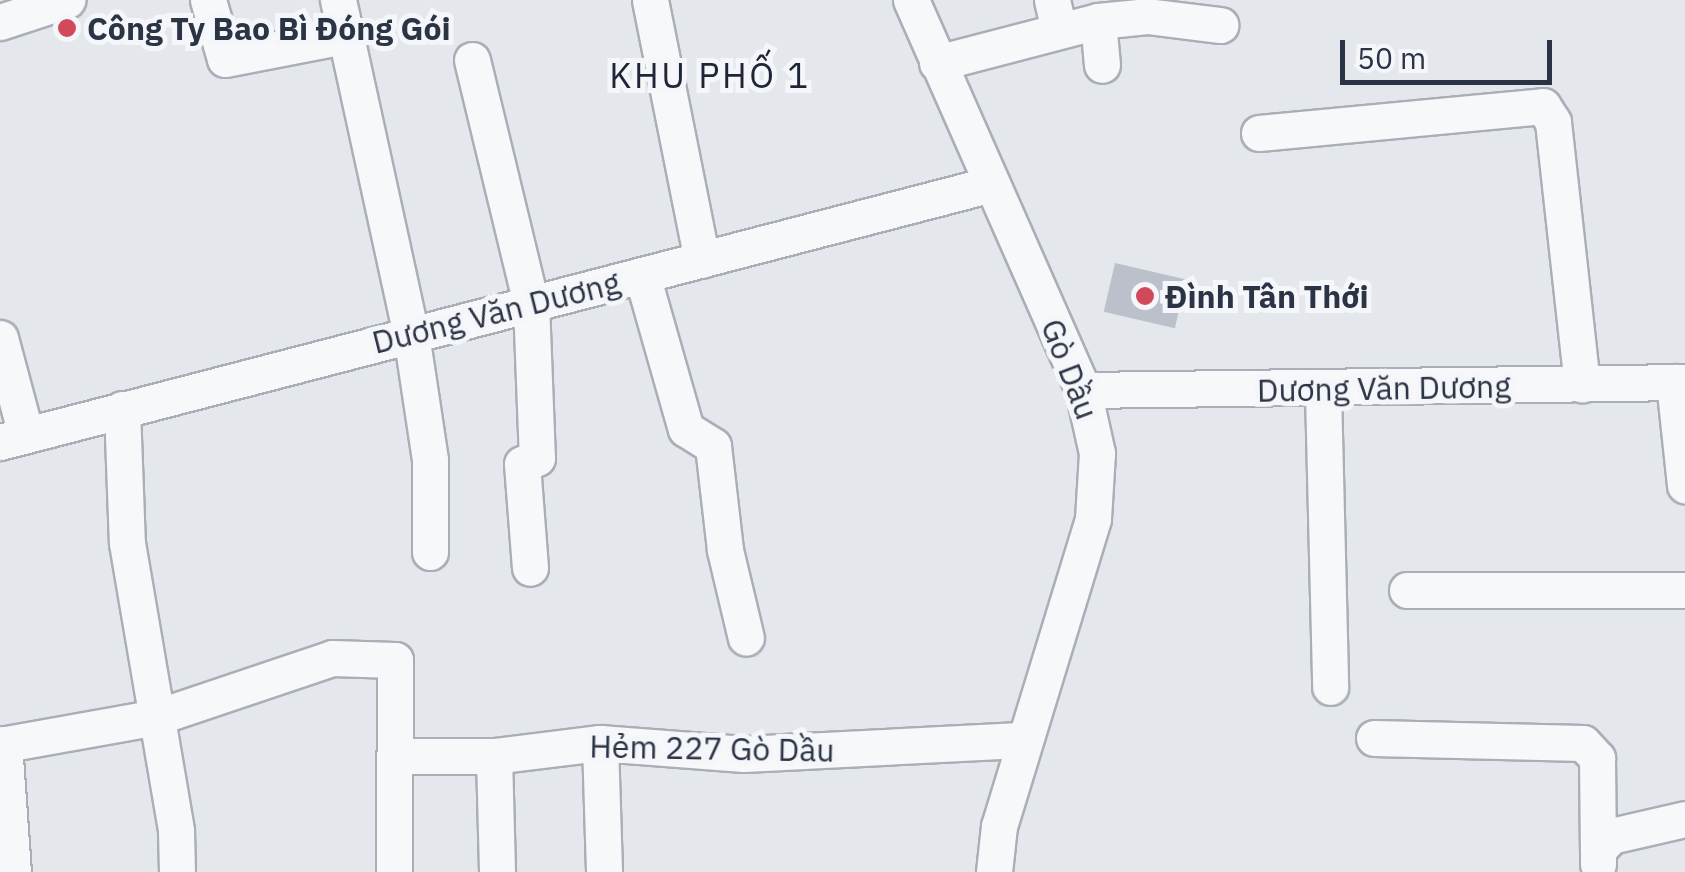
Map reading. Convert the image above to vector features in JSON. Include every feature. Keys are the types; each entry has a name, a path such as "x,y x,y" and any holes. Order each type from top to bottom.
{"street":[{"path":"0,22 67,0"},
{"path":"208,0 226,59 344,36"},
{"path":"338,0 411,334 430,460 430,552"},
{"path":"650,0 702,260"},
{"name":"Gò Dầu","path":"911,0 1083,390 1096,453 1093,519 999,826 994,872"},
{"path":"937,63 1055,15 1113,13 1220,25"},
{"path":"1102,66 1113,13"},
{"path":"472,60 531,303 537,458 522,464 530,568"},
{"path":"1259,133 1543,106 1552,122 1582,384"},
{"name":"Dương Văn Dương","path":"13,438 992,184"},
{"path":"642,275 686,430 713,446 725,550 746,638"},
{"path":"0,338 13,438"},
{"path":"1679,382 1685,485"},
{"name":"Dương Văn Dương","path":"1083,390 1323,392 1679,382"},
{"path":"1323,392 1330,687"},
{"path":"122,409 127,542 157,717 177,872"},
{"path":"1407,590 1685,590"},
{"path":"13,872 2,744 157,717 332,658 395,660 400,756 394,872"},
{"path":"1374,738 1583,743 1596,758 1598,861"},
{"name":"Hẻm 227 Gò Dầu","path":"400,756 494,756 600,743 744,754 1025,740"},
{"path":"600,743 604,872"},
{"path":"494,756 497,872"},
{"path":"1598,861 1611,836 1685,818"}],"building":[{"name":"Đình Tân Thới","path":"1115,263 1186,279 1175,328 1104,312"}],"place":[{"name":"Công Ty Bao Bì Đóng Gói","path":"67,28"},
{"name":"Đình Tân Thới","path":"1145,296"}],"district":[{"name":"KHU PHỐ 1","path":"710,75"}]}
